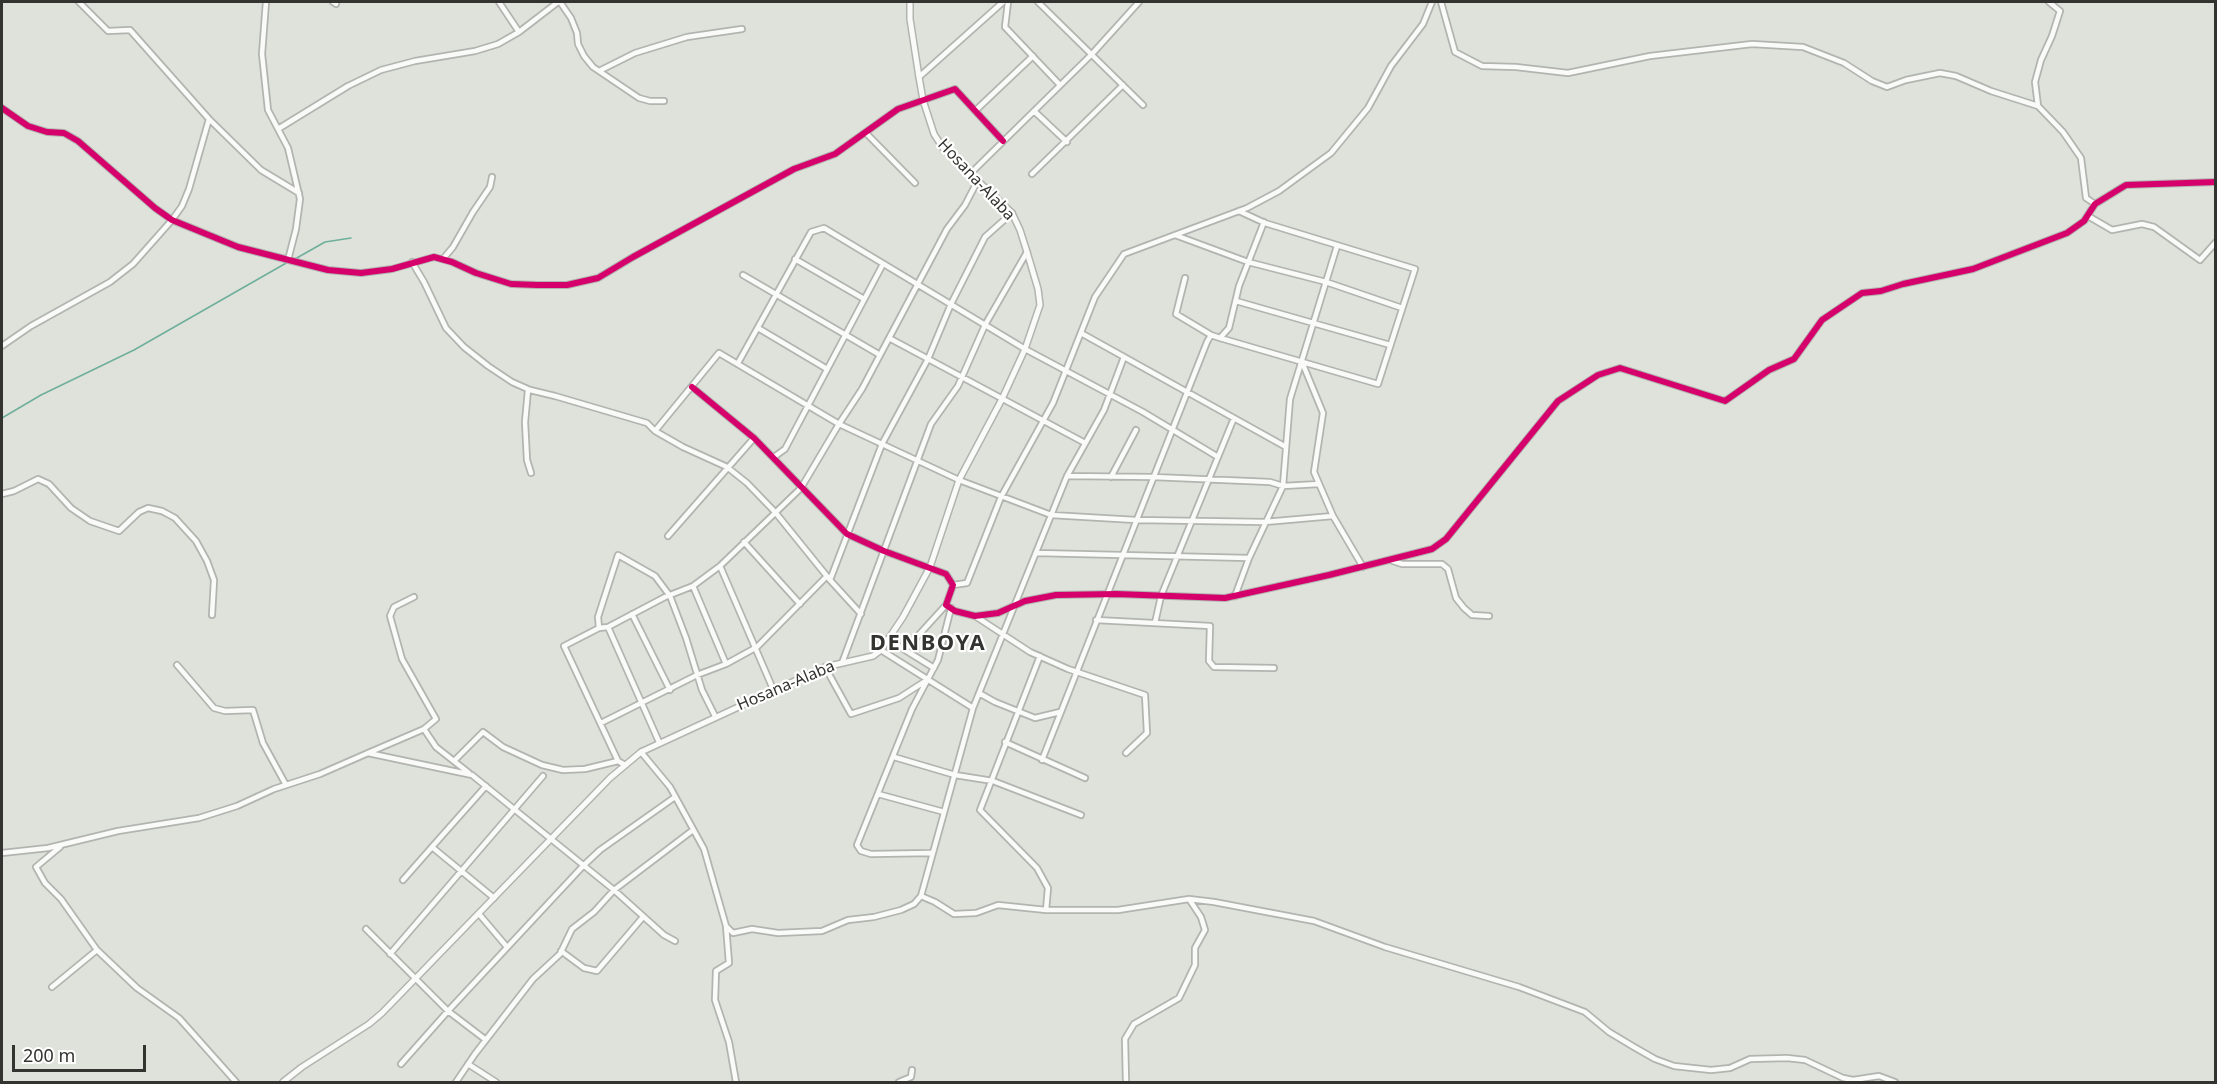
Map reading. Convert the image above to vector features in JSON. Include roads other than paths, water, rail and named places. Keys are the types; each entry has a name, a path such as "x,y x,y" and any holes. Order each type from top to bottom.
{"main road":[{"name":"Hosana-Alaba","path":"283,1083 302,1067 369,1024 415,980 610,778 641,752 773,689 825,667 873,656 889,639 930,567 959,480 1002,399 1025,349 1040,305 1027,252 1012,213 969,175 943,148 934,134 923,100 910,19 910,2"}],"street":[{"path":"79,2 108,31 130,30 209,119 261,170 299,193"},
{"path":"266,2 262,54 268,110 288,148 300,200 296,230 288,260"},
{"path":"499,2 519,32"},
{"path":"278,129 348,86 381,70 415,61 475,51 498,44 519,32 559,2 571,18 577,33 578,44 593,68 639,98 664,101"},
{"path":"919,77 1003,2"},
{"path":"1008,2 1005,27 1060,85"},
{"path":"1038,2 1143,105"},
{"path":"969,175 1092,54 1139,2"},
{"path":"953,585 967,583 1001,497 1043,421 1066,371 1095,297 1124,254 1239,211 1279,190 1331,153 1368,108 1391,66 1423,24 1432,2"},
{"path":"1441,2 1455,52 1482,66 1568,73 1650,56 1752,44 1803,47 1844,63 1872,81 1887,87 1906,80 1940,73 1956,76 1991,91 2038,106 2063,132 2081,158 2086,198 2095,204"},
{"path":"2038,106 2035,82 2060,11 2049,2"},
{"path":"599,71 635,53 687,37 742,29"},
{"path":"975,111 1033,56"},
{"path":"1032,174 1123,85"},
{"path":"2,108 28,126 47,132 64,133 78,141 154,208 172,220 238,247 328,270 361,273 392,269 434,257 511,284 567,285 598,278 794,169 835,154 898,109 955,89 1003,141"},
{"path":"1034,111 1067,142"},
{"path":"2,346 31,326 110,282 133,264 172,220 189,189 209,119"},
{"path":"866,133 915,183"},
{"path":"442,259 453,247 490,187 492,177"},
{"path":"625,765 618,761 564,646 693,585 720,566 801,488 862,389 916,284 977,182"},
{"path":"975,616 998,613 1025,601 1056,595 1106,594 1225,598 1391,561 1432,549 1446,538 1558,401 1598,375 1620,368 1725,401 1769,370 1794,359 1822,320 1862,293 1881,291 1973,269 2067,233 2084,221 2095,204 2129,184 2143,186 2169,182 2216,182"},
{"path":"1185,278 1176,314 1211,334 1378,384 1414,269 1264,222 1239,211"},
{"path":"601,723 757,648 800,603 829,578 882,444 928,359 951,304 985,237 1012,213"},
{"path":"2088,216 2112,230 2142,224 2154,227 2200,260 2216,242"},
{"path":"1220,338 1229,328 1248,262 1264,222"},
{"path":"738,363 811,232 824,228 1025,349 1110,394 1218,457"},
{"path":"1175,235 1248,262 1326,282 1402,308"},
{"path":"1235,596 1249,558 1283,486 1290,399 1337,246"},
{"path":"842,663 932,424 962,377 985,325 1027,252"},
{"path":"795,259 864,299"},
{"path":"412,262 446,328 464,347 488,366 528,390 564,398 647,423 655,431 683,447 727,467 776,512 861,614"},
{"path":"774,458 785,449 883,264"},
{"path":"743,275 880,354"},
{"path":"1236,301 1390,345"},
{"path":"758,328 826,369"},
{"path":"1081,333 1286,447"},
{"path":"1041,760 1211,334"},
{"path":"889,338 1085,444"},
{"path":"655,431 719,353 839,424 959,480 1051,515 1136,520 1265,522 1333,516"},
{"path":"726,926 734,933 752,929 778,933 812,933 848,920 874,917 901,910 914,904 921,896 973,708 1067,476 1110,394 1124,357"},
{"path":"1302,362 1323,413 1314,472 1333,516 1363,567"},
{"path":"692,387 754,438 847,534 884,551 946,574 953,585 938,660 912,709 857,845 861,851 871,854 932,853"},
{"path":"528,390 525,422 527,460 531,473"},
{"path":"1155,623 1161,596 1234,418"},
{"path":"1111,477 1136,430"},
{"path":"668,536 754,438"},
{"path":"1067,476 1209,479 1270,482 1283,486 1319,484"},
{"path":"2,494 14,491 38,479 49,484 71,508 90,521 119,531 148,508 162,511 176,518 196,541 207,561 214,580 212,615"},
{"path":"744,542 800,603"},
{"path":"1036,553 1249,558"},
{"path":"598,628 598,617 618,555 656,576 670,596 702,690 715,716"},
{"path":"1391,561 1402,564 1442,564 1448,569 1456,598 1464,608 1472,615 1489,616"},
{"path":"720,566 773,689"},
{"path":"693,585 726,664"},
{"path":"2,853 62,845 118,831 199,818 320,774 424,729 436,719 402,660 390,616 394,607 414,597"},
{"path":"949,607 975,616 1040,657 1075,672 1145,695 1147,734 1126,753"},
{"path":"905,650 949,607"},
{"path":"632,614 670,690"},
{"path":"1096,620 1210,626 1209,662 1214,667 1274,668"},
{"path":"608,627 659,742"},
{"path":"889,639 934,668"},
{"path":"881,650 973,708"},
{"path":"1040,657 980,810 1037,868 1048,888 1046,910"},
{"path":"177,665 214,708 225,711 253,710 263,743 286,785"},
{"path":"825,667 851,714 899,698 928,679"},
{"path":"979,693 1035,718 1060,712"},
{"path":"424,729 436,747 614,890 664,935 675,941"},
{"path":"454,760 483,732 503,747 542,765 562,770 585,770 618,761"},
{"path":"1005,742 1085,778"},
{"path":"641,752 670,787 708,858 726,926 729,963 716,971 715,1000 729,1042 736,1083"},
{"path":"368,753 472,775"},
{"path":"894,757 955,775 991,781 1081,815"},
{"path":"390,954 543,776"},
{"path":"403,880 486,786"},
{"path":"878,794 944,812"},
{"path":"401,1064 583,866 600,850 675,797"},
{"path":"456,1083 533,979 561,951 573,929 594,912 614,890 693,830"},
{"path":"62,845 36,867 45,883 61,899 97,950 137,988 178,1018 236,1083"},
{"path":"432,847 494,898"},
{"path":"921,896 954,914 976,913 998,905 1046,910 1118,910 1189,899 1314,921 1385,947 1519,987 1585,1012 1609,1032 1655,1059 1674,1066 1711,1070 1730,1068 1750,1059 1787,1058 1805,1060 1843,1078 1853,1080 1879,1076 1895,1083"},
{"path":"1126,1083 1125,1039 1134,1024 1179,998 1195,965 1195,948 1205,930 1201,917 1189,899"},
{"path":"479,914 507,947"},
{"path":"561,951 584,968 597,971 643,917"},
{"path":"366,929 448,1011 486,1040"},
{"path":"52,987 97,950"},
{"path":"468,1064 496,1083"},
{"path":"899,1083 911,1077 912,1070"}],"waterway":[{"path":"295,259 325,242 351,238"},
{"path":"2,418 41,395 134,350 288,262"}],"district":[{"name":"DENBOYA","path":"928,644"}]}
